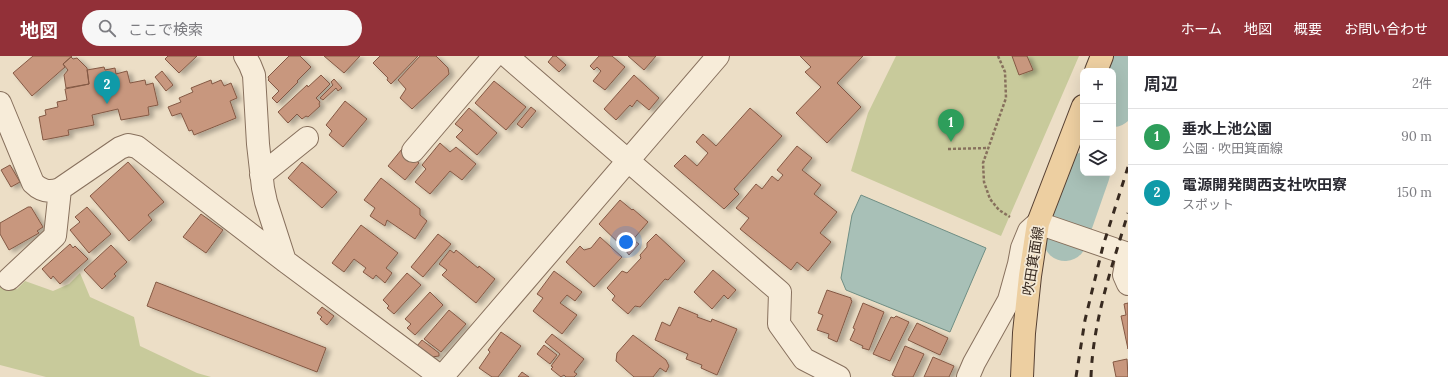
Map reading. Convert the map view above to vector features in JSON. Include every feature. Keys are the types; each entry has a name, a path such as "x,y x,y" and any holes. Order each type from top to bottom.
{"main road":[{"path":"1097,68 1102,56"},
{"name":"吹田箕面線","path":"1022,377 1024,333 1030,276 1048,226 1080,116"}],"street":[{"path":"245,56 250,65 254,80 261,175 266,202 285,261"},
{"path":"413,151 494,56"},
{"path":"507,56 780,292 779,324 783,330 804,359 840,377"},
{"path":"0,103 33,183 42,190 48,192 60,190 120,148 128,145 133,146 141,150 285,261 442,377 718,56"},
{"path":"261,175 307,138"},
{"path":"9,279 55,236 60,190"},
{"path":"968,377 974,363 1009,300 1022,248 1029,231 1048,226 1081,239 1128,254 1124,275 1128,284"}],"path":[{"path":"998,56 1005,72 1006,98 983,163 984,182 990,199 999,210 1012,218"},
{"path":"948,149 988,148"}],"green space":[{"path":"896,56 1079,56 1001,236 851,171 868,113"},
{"path":"80,273 90,297 134,317 140,346 197,373 211,377 46,377 0,365 0,282 17,289 25,281 53,291 69,284"}],"shaded area":[{"path":"861,195 986,248 950,332 846,290 841,278 852,215"}],"building":[{"path":"33,56 72,56 63,64 65,67 32,96 13,73"},
{"path":"168,56 197,56 179,73 165,59"},
{"path":"289,56 300,56 311,67 277,103 272,98 279,91 268,80 268,77"},
{"path":"324,56 360,56 344,73"},
{"path":"380,56 418,56 391,84 387,80 388,78 373,63"},
{"path":"420,56 436,56 448,68 449,74 412,109 400,98 406,89 398,80"},
{"path":"553,56 556,56 566,65 559,72 548,62"},
{"path":"599,56 612,56 625,67 605,90 593,81 601,71 597,67 594,70 590,66"},
{"path":"628,56 656,56 644,70"},
{"path":"800,56 863,56 837,83 861,107 827,143 796,113 821,87 805,72 811,67"},
{"path":"1012,56 1027,56 1033,70 1019,75"},
{"path":"71,57 73,59 77,58 87,68 89,84 66,88 64,75 68,70 63,64"},
{"path":"104,67 105,70 115,68 116,74 127,71 130,83 145,80 146,85 153,83 158,105 148,107 149,115 121,120 118,109 92,115 94,125 68,130 69,135 43,140 39,117 46,115 45,110 58,107 57,102 67,100 65,89 89,84 87,70"},
{"path":"162,71 173,85 166,91 155,77"},
{"path":"321,75 330,84 316,98 320,102 320,106 308,117 306,116 302,119 297,114 288,123 278,112 307,85 308,87"},
{"path":"634,75 659,98 649,110 637,100 632,107 630,105 616,120 604,109"},
{"path":"334,79 342,88 338,91 336,88 323,100 320,98 333,85 331,82"},
{"path":"211,80 212,84 221,80 224,86 231,83 237,98 230,101 236,118 194,135 192,130 189,131 181,113 172,116 168,107 181,102 179,98 193,92 191,88"},
{"path":"494,81 526,107 506,130 475,103"},
{"path":"345,101 367,119 343,147 329,135 332,131 326,125"},
{"path":"531,107 536,111 522,128 517,124"},
{"path":"469,108 497,133 477,155 456,137 463,130 455,124"},
{"path":"750,108 782,136 734,189 739,194 724,209 674,166 685,155 697,166 708,153 696,142 703,134 716,146"},
{"path":"440,143 450,152 456,147 476,164 462,180 450,171 430,194 415,182 426,169 422,165"},
{"path":"797,146 812,158 802,170 821,185 814,194 837,212 820,233 831,242 808,271 797,262 791,270 740,229 749,218 736,208 756,184 762,189 772,176 778,181 783,175 777,170"},
{"path":"402,149 419,163 405,180 388,166"},
{"path":"128,162 164,202 148,215 152,220 129,241 90,196"},
{"path":"302,162 337,192 322,208 288,178"},
{"path":"10,165 20,182 11,187 1,170"},
{"path":"381,178 420,209 420,215 427,221 415,239 387,220 385,226 370,216 375,208 364,200"},
{"path":"620,200 648,222 625,249 599,224"},
{"path":"28,207 31,207 43,227 37,231 39,233 9,250 0,234 0,223"},
{"path":"87,207 111,234 89,253 70,230 80,222 75,217"},
{"path":"201,214 223,230 206,253 183,237"},
{"path":"361,225 398,253 386,268 392,273 385,283 376,275 373,279 363,272 366,268 354,259 344,272 332,263"},
{"path":"438,234 451,244 423,277 411,267"},
{"path":"656,234 685,261 668,280 665,279 640,307 635,306 628,314 612,300 615,296 607,288 622,271 627,273 641,258 640,255 647,247 647,243"},
{"path":"600,237 622,257 594,287 566,262 580,246 584,250 591,248"},
{"path":"635,241 639,244 629,255 626,251"},
{"path":"70,244 73,248 75,246 88,259 60,284 53,276 51,279 42,269"},
{"path":"111,245 127,262 114,274 116,276 102,289 84,270"},
{"path":"450,250 454,253 456,250 478,268 479,266 495,279 476,303 442,275 447,270 439,264"},
{"path":"713,270 736,290 728,299 724,295 712,309 694,292"},
{"path":"554,271 582,292 575,301 567,295 560,303 577,315 562,334 533,311 543,298 537,294"},
{"path":"407,273 421,285 394,314 387,308 389,306 383,300"},
{"path":"156,282 326,348 317,372 147,306"},
{"path":"827,290 851,298 852,301 837,342 828,338 829,334 817,330 823,315 818,313"},
{"path":"430,292 443,305 415,335 407,328 411,324 405,319"},
{"path":"863,303 884,312 869,350 862,348 863,346 850,340"},
{"path":"1128,303 1128,349 1121,316 1126,315 1124,304"},
{"path":"322,307 334,316 327,325 320,319 322,317 317,313"},
{"path":"679,307 698,315 697,317 711,322 712,319 737,329 717,375 701,368 702,365 686,359 688,354 655,340 662,322 670,326"},
{"path":"449,310 466,324 441,352 424,339"},
{"path":"896,316 909,322 890,361 873,354 891,317 894,318"},
{"path":"917,323 948,338 940,355 908,340"},
{"path":"501,332 521,346 498,377 492,377 479,368 490,352 488,350"},
{"path":"552,334 584,359 574,372 577,374 574,377 566,377 564,375 561,377 551,369 553,367 551,366 560,354 545,342"},
{"path":"633,335 666,360 669,366 666,372 660,368 653,377 634,377 616,361 617,353"},
{"path":"422,340 439,353 439,356 432,357 417,346"},
{"path":"544,345 557,355 550,364 537,354"},
{"path":"905,346 924,354 913,377 896,377 892,375"},
{"path":"933,357 954,366 949,377 924,377"},
{"path":"1127,359 1128,377 1116,377 1113,362"},
{"path":"522,372 529,377 518,377"}],"waterway":[{"path":"1113,104 1128,64"},
{"path":"1065,239 1087,176"}],"railway":[{"path":"1076,377 1085,320 1103,246 1128,167"},
{"path":"1091,377 1095,335 1099,314 1128,213"}],"place":[{"name":"電源開発関西支社吹田寮","path":"107,104"},
{"name":"垂水上池公園","path":"951,142"}]}
